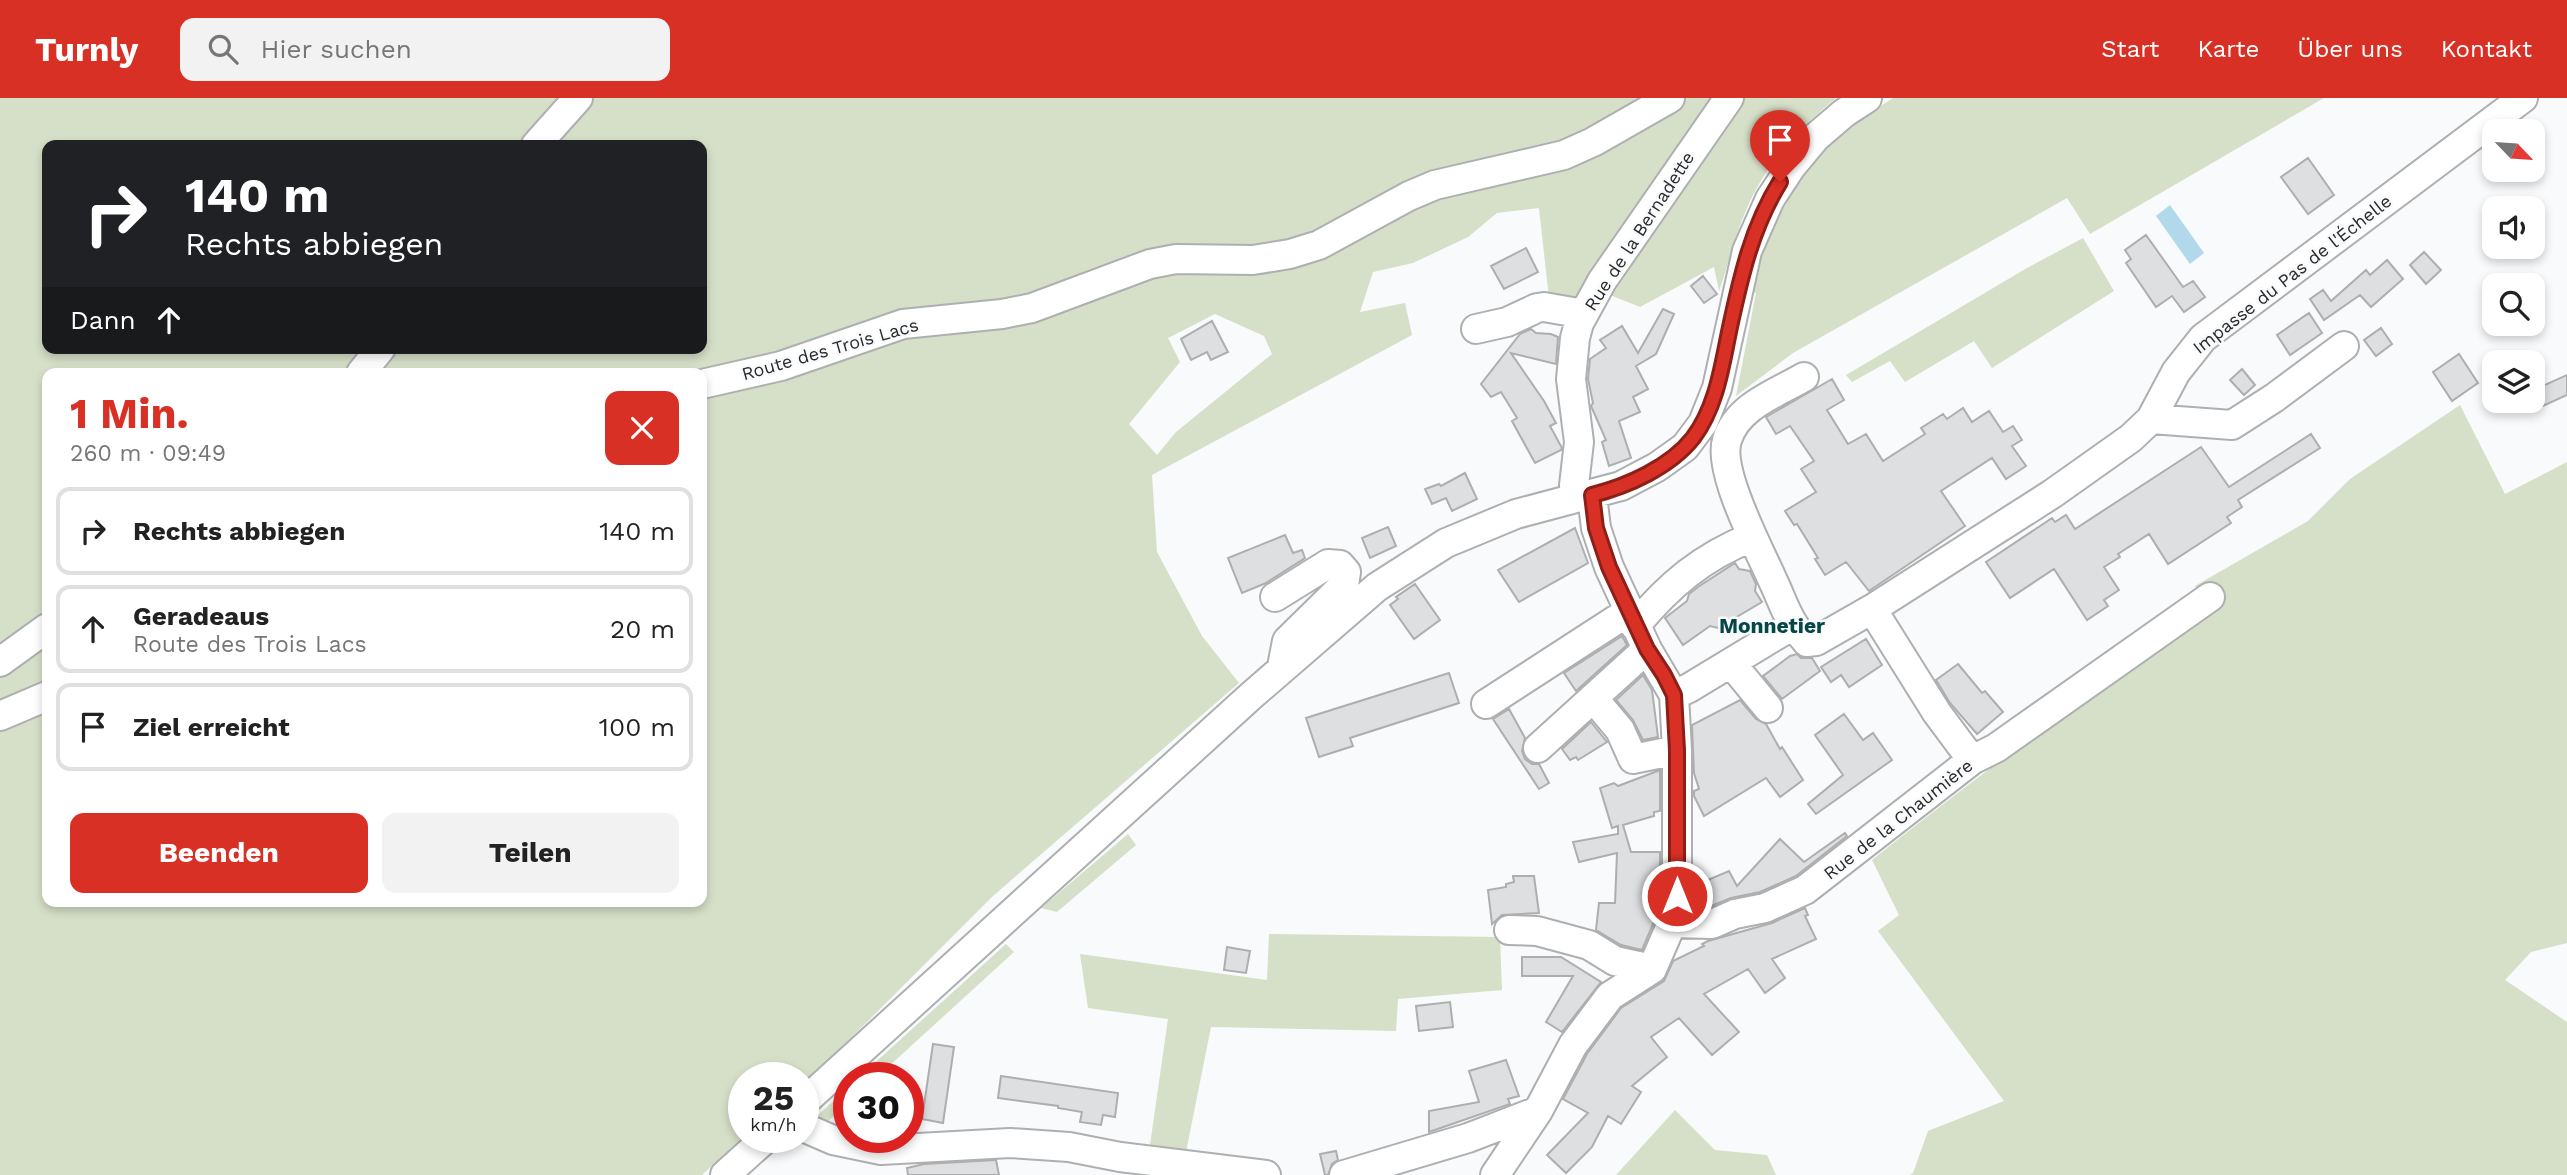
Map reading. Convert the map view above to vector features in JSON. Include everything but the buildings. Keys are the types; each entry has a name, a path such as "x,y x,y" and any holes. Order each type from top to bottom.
{"street":[{"path":"540,140 578,98"},
{"name":"Route des Trois Lacs","path":"707,383 781,366 903,324 1002,314 1040,306 1150,264 1176,259 1253,261 1290,254 1319,245 1409,195 1435,185 1564,155 1615,130 1670,98"},
{"name":"Rue de la Bernadette","path":"1674,695 1636,629 1584,496 1574,485 1579,442 1571,379 1575,338 1584,314 1602,281 1729,98"},
{"path":"819,1088 1282,668 1377,587 1446,543 1498,520 1622,486 1657,467 1685,447 1710,409 1747,251 1770,199 1791,167 1816,137 1867,98"},
{"name":"Impasse du Pas de l'Échelle","path":"1793,625 1807,642 1816,641 1872,609 2052,494 2130,438 2151,419 2176,372 2203,338 2523,98"},
{"path":"1476,329 1507,322 1537,308 1584,314"},
{"path":"2151,419 2232,425 2274,398 2344,346"},
{"path":"365,368 376,354"},
{"path":"1494,1175 1538,1111 1573,1045 1610,996 1652,969 1672,923 1677,896 1677,750 1674,695 1793,625 1752,537 1725,453 1726,440 1740,415 1804,377"},
{"path":"1538,748 1593,698 1636,629 1663,593 1682,576 1725,548 1752,537"},
{"path":"1275,597 1328,564 1340,565 1346,572 1344,585 1286,641 1282,668"},
{"name":"Rue de la Chaumière","path":"1672,923 1712,924 1735,914 1765,908 1805,891 1972,760 1996,748 2210,597"},
{"path":"1872,609 1937,713 1972,760"},
{"path":"1486,705 1636,629"},
{"path":"0,662 42,632"},
{"path":"1731,663 1768,708"},
{"path":"0,716 42,697"},
{"path":"1593,698 1620,730 1633,760 1677,750"},
{"path":"1509,930 1537,931 1576,941 1589,945 1615,961 1652,969"},
{"path":"1347,1175 1468,1138 1538,1111"},
{"path":"819,1134 833,1140 881,1150 1010,1143 1069,1147 1266,1175"},
{"path":"725,1175 749,1153"}],"green space":[{"path":"0,98 1836,98 1809,121 1763,177 1743,218 1719,291 1714,267 1640,307 1600,291 1576,302 1549,298 1539,208 1497,213 1468,237 1413,263 1373,272 1360,312 1405,303 1412,335 1152,475 1157,552 1202,636 1239,683 993,896 819,1069 819,1062 728,1062 728,1151 702,1175 0,1175","holes":["1215,314 1264,336 1272,354 1176,432 1157,455 1129,424 1180,362 1168,338"]},
{"path":"1893,98 2324,98 2090,234 2067,198 1793,353 1736,396 1756,293 1748,290 1764,232 1811,160 1839,133"},
{"path":"2083,238 2114,291 1992,368 1974,341 1905,382 1890,361 1852,382 1846,375 2027,268"},
{"path":"2460,405 2505,494 2567,462 2567,943 2531,952 2505,980 2567,1022 2567,1175 1909,1175 1913,1173 1928,1131 2004,1101 1878,931 1899,915 1872,860 2039,732 2210,609 2195,586 2308,521 2350,479"},
{"path":"1128,834 1136,845 1057,912 1041,908"},
{"path":"1269,934 1500,937 1502,990 1398,999 1396,1031 1211,1027 1185,1157 1149,1152 1168,1019 1088,1008 1080,954 1267,980"},
{"path":"1006,944 1014,952 894,1062 876,1062"},
{"path":"833,1101 833,1117 826,1123 819,1114"},
{"path":"1675,1110 1715,1150 1767,1155 1776,1175 1616,1175"}],"water":[{"path":"2170,205 2204,253 2190,264 2156,216"}],"district":[{"name":"Monnetier","path":"1772,625"}],"route":[{"path":"1677,896 1677,750 1674,695 1628,612 1609,567 1596,528 1592,495 1622,486 1657,467 1685,447 1703,423 1717,388 1747,251 1761,216 1780,182"}]}
